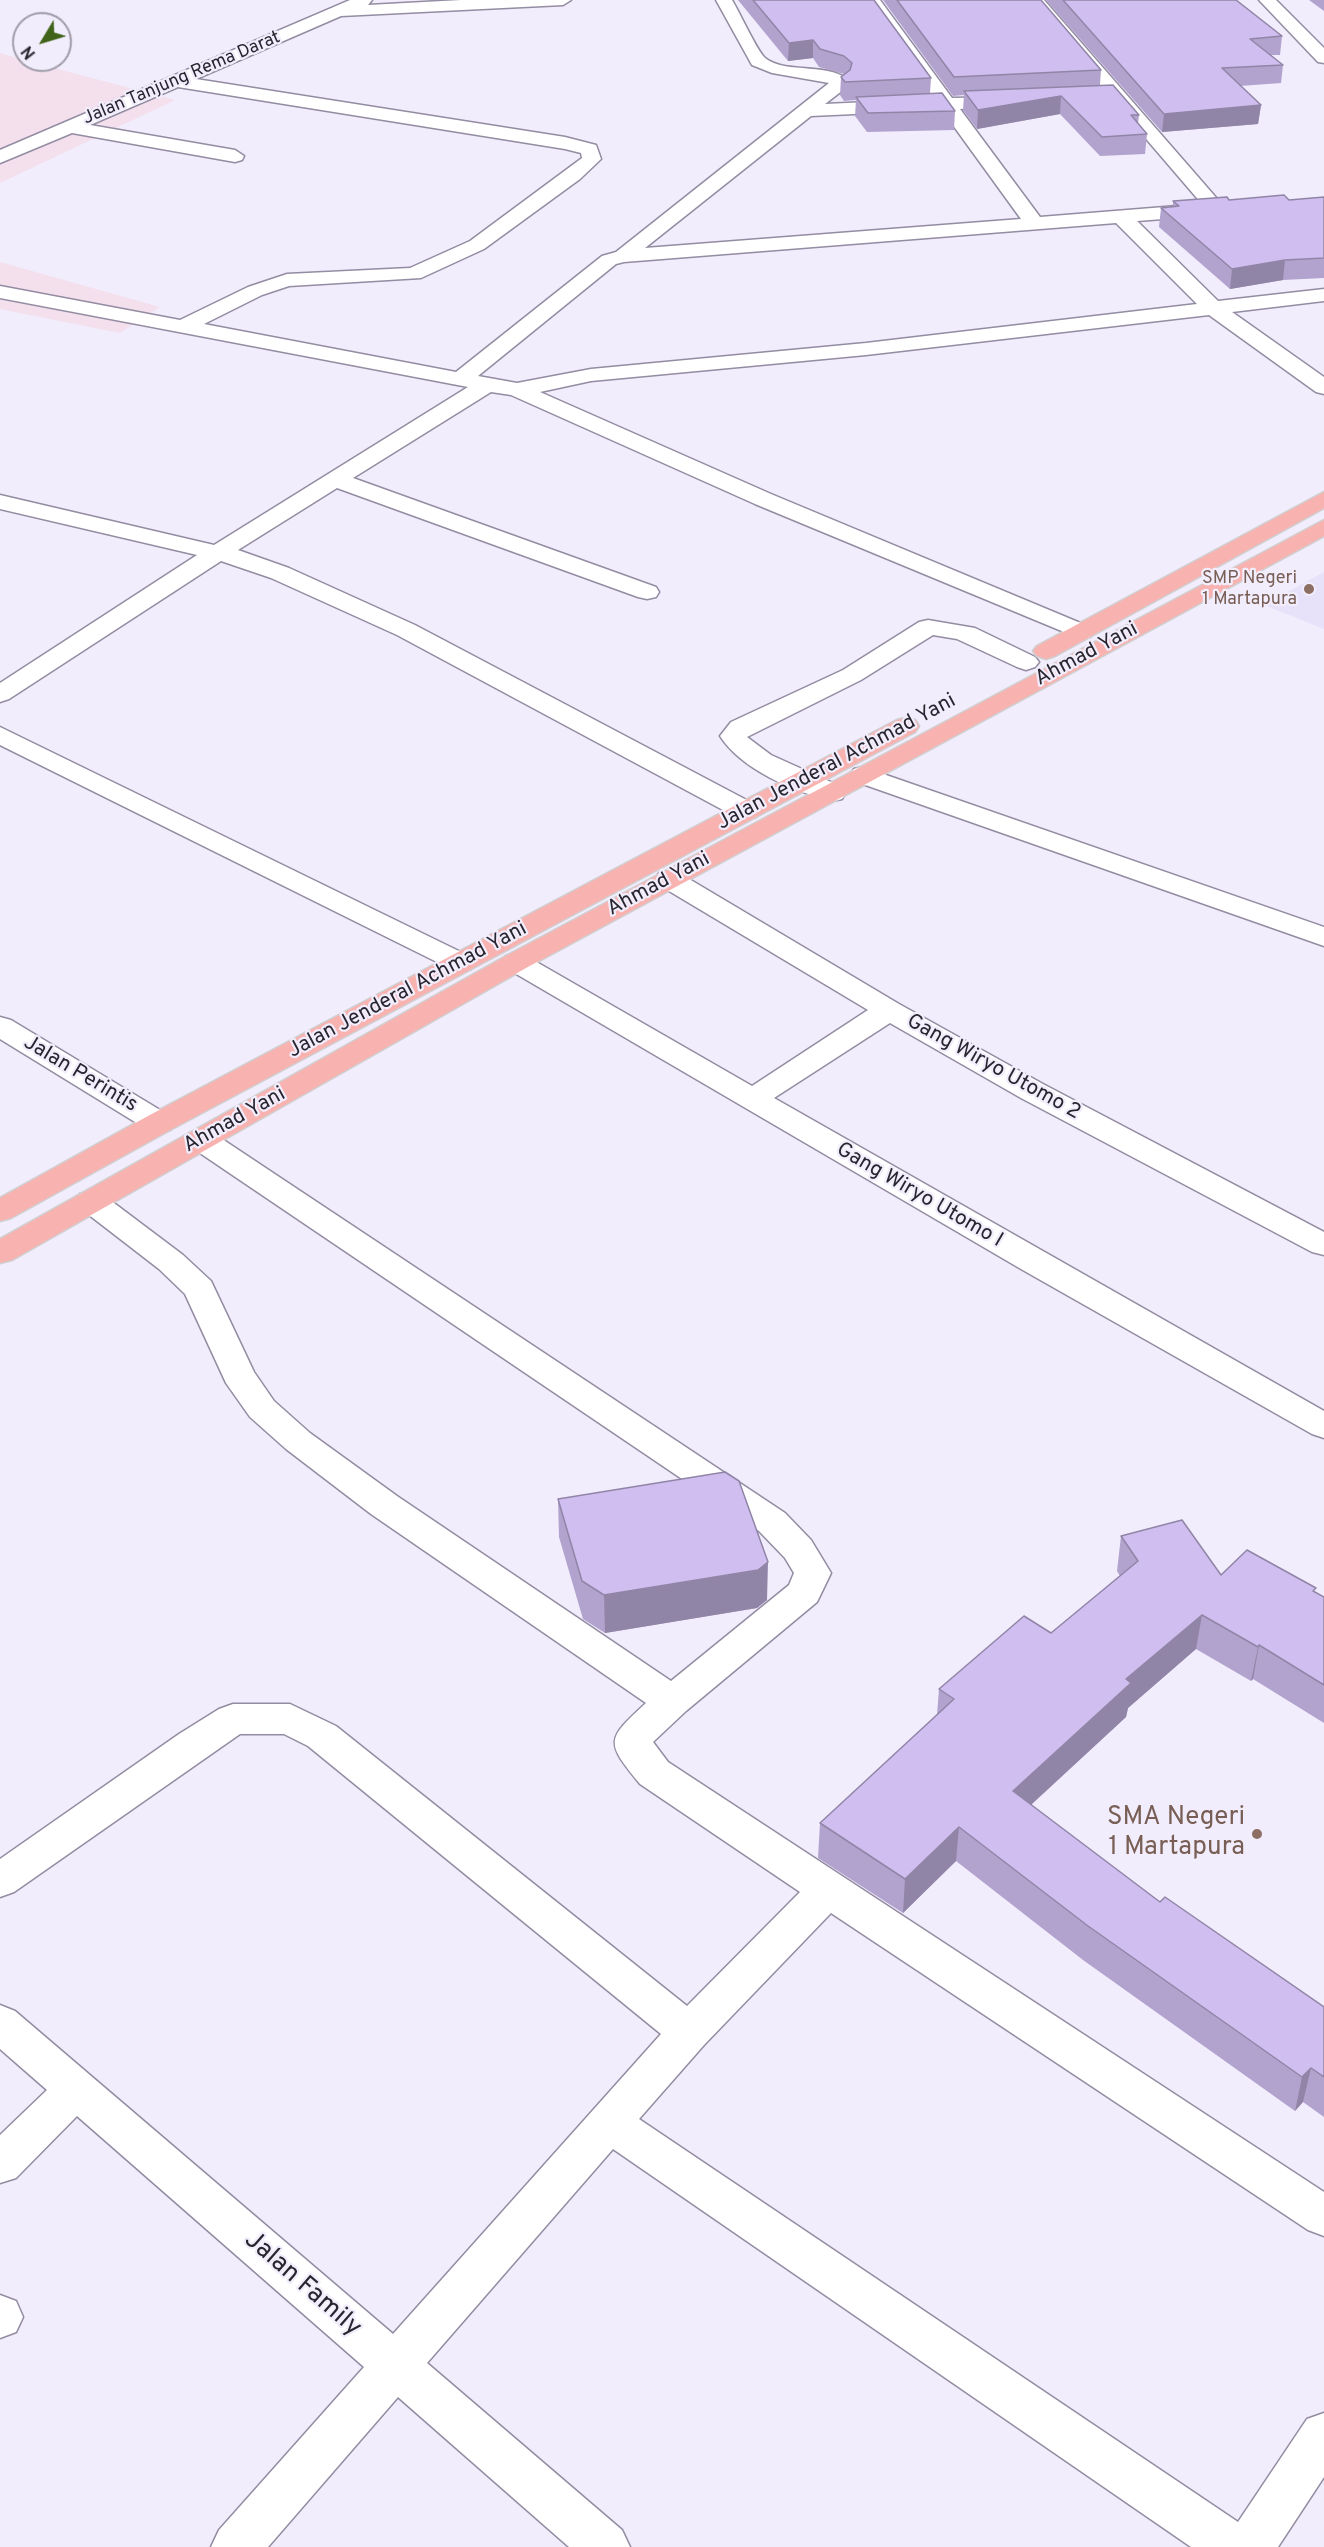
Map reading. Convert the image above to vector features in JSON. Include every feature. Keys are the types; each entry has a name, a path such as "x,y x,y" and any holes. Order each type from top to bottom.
{"highway":[{"name":"Jalan Jenderal Achmad Yani","path":"0,1211 159,1123 1026,662 1324,499"},
{"name":"Ahmad Yani","path":"0,1253 516,962 1324,527"},
{"path":"0,1211 35,1233"}],"street":[{"name":"Jalan Tanjung Rema Darat","path":"0,157 364,0"},
{"path":"342,11 563,0"},
{"path":"623,256 841,83 835,79 772,68 758,61 724,0"},
{"path":"871,0 1034,222"},
{"path":"1035,0 1216,209"},
{"path":"1267,0 1324,58"},
{"path":"177,81 565,143 589,149 592,159 573,176 477,245 414,274 287,280 255,291 184,326"},
{"path":"1094,96 1117,95"},
{"path":"804,111 1025,100"},
{"path":"70,127 236,156"},
{"path":"462,378 609,260 623,256 1034,222 1237,208"},
{"path":"1120,216 1213,308 1324,387"},
{"path":"0,292 517,390 764,499 1080,632"},
{"path":"517,390 591,375 866,349 1324,295"},
{"path":"0,693 217,553 488,384"},
{"path":"334,479 647,592"},
{"path":"0,502 217,553 280,573 406,630 746,811"},
{"path":"832,793 759,759 736,743 733,736 740,728 852,675 928,627 940,626 957,631 1026,662"},
{"path":"0,735 461,963"},
{"path":"863,776 1324,937"},
{"name":"Gang Wiryo Utomo 2","path":"669,879 889,1010 1032,1091 1324,1245"},
{"name":"Gang Wiryo Utomo I","path":"516,962 1023,1257 1324,1426"},
{"path":"752,1099 889,1010"},
{"name":"Jalan Perintis","path":"0,1026 159,1123"},
{"path":"202,1140 772,1522 798,1550 813,1574 804,1593 672,1701 634,1737 634,1749 642,1762 654,1773 829,1890 1324,2216"},
{"path":"91,1201 171,1262 199,1289 238,1375 262,1409 298,1441 384,1505 672,1701"},
{"path":"0,1881 193,1744 233,1719 290,1719 322,1736 689,2032"},
{"path":"236,2547 689,2032 799,1917 829,1890"},
{"name":"Jalan Family","path":"0,2023 605,2547"},
{"path":"0,2164 76,2089"},
{"path":"610,2122 1233,2547"},
{"path":"1250,2547 1324,2435"}],"shaded area":[{"path":"0,53 12,56 12,72 69,72 175,100 0,183"},
{"path":"0,262 160,307 120,333 0,309"},
{"name":"SMP Negeri 1 Martapura","path":"1324,572 1324,629 1264,605"}],"building":[{"path":"753,0 874,0 931,78 845,82 841,77 850,70 852,63 844,56 820,49 813,40 789,43"},
{"path":"897,0 1041,0 1101,70 954,77"},
{"path":"1063,0 1236,0 1282,36 1250,39 1283,65 1222,68 1261,105 1164,114"},
{"path":"1113,85 1139,115 1131,115 1147,134 1102,137 1061,96 978,110 964,91"},
{"path":"942,93 955,111 868,113 856,97"},
{"path":"1284,195 1289,200 1324,197 1324,258 1285,260 1232,269 1161,208 1179,206 1173,201 1227,197 1229,200"},
{"path":"725,1472 739,1481 768,1562 758,1570 604,1595 582,1581 558,1499"},
{"path":"1182,1520 1221,1575 1247,1550 1316,1588 1313,1591 1324,1597 1324,1685 1259,1645 1258,1647 1202,1615 1126,1679 1131,1683 1013,1791 1160,1902 1165,1897 1324,2007 1324,2077 1311,2068 1302,2077 1088,1926 959,1827 905,1879 820,1823 954,1699 939,1689 1024,1616 1051,1633 1138,1561 1121,1536"}],"place":[{"name":"SMP Negeri 1 Martapura","path":"1309,589"},
{"name":"SMA Negeri 1 Martapura","path":"1257,1834"}]}
